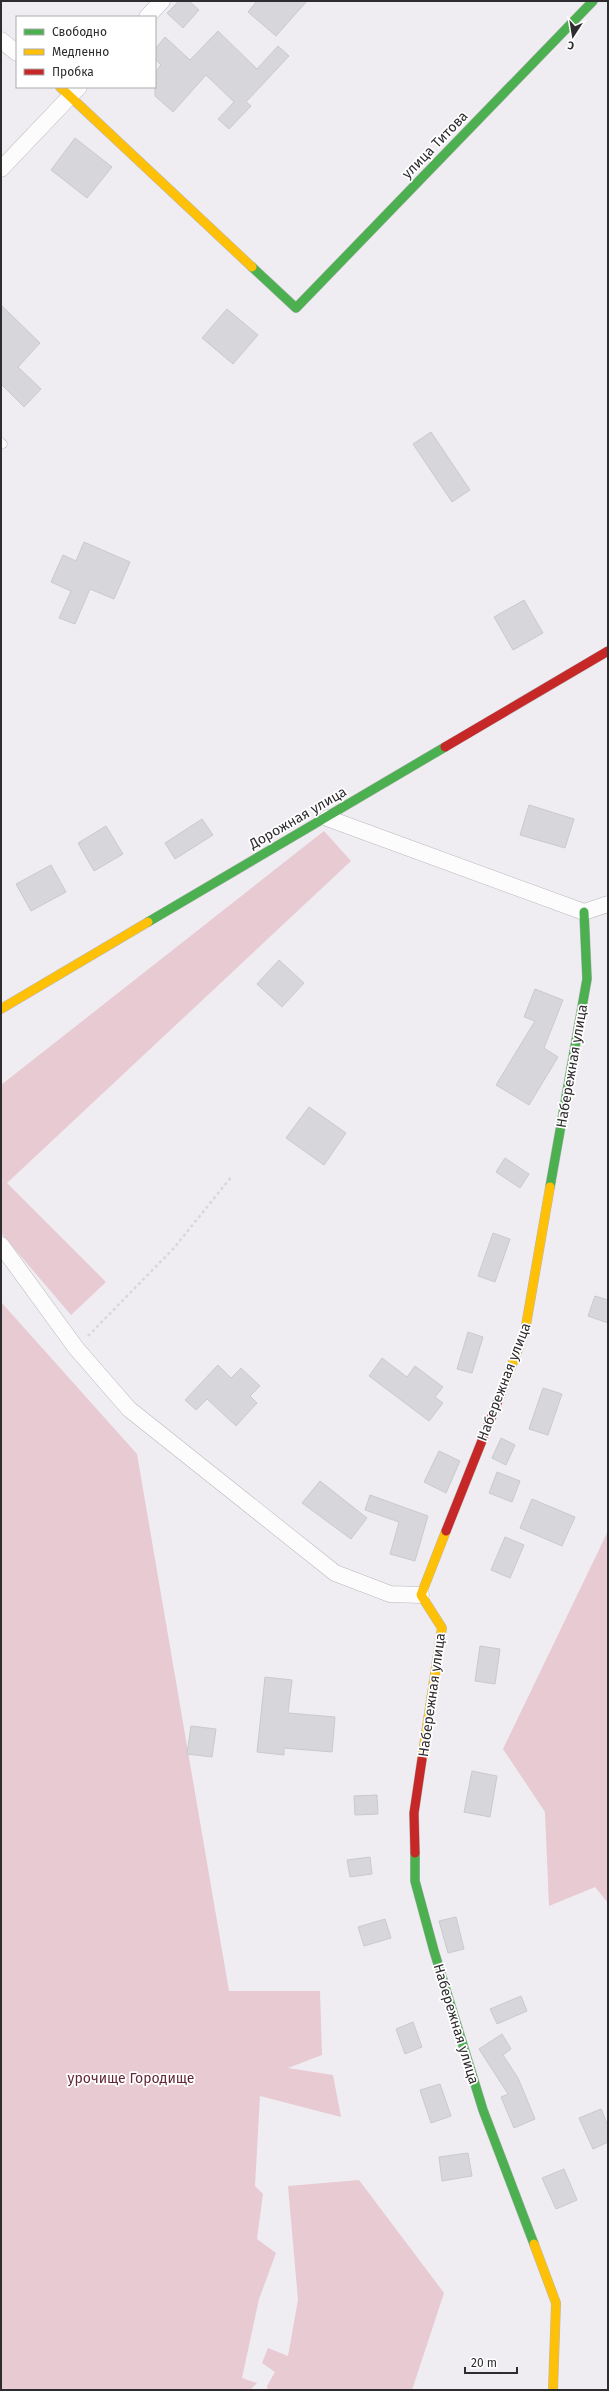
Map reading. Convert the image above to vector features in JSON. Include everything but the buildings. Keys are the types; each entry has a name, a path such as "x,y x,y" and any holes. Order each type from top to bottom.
{"street":[{"path":"148,16 162,1"},
{"name":"улица Титова","path":"70,90 296,308 593,1"},
{"path":"1,40 16,52"},
{"path":"1,169 70,90"},
{"name":"Дорожная улица","path":"1,1009 608,651"},
{"path":"327,818 584,912 608,904"},
{"name":"Набережная улица","path":"553,2390 556,2303 483,2110 434,1951 415,1881 414,1813 442,1628 421,1595 526,1332 587,979 584,912"},
{"path":"1,1245 76,1348 128,1408 335,1573 390,1594 421,1595"}],"path":[{"path":"76,1348 174,1248 232,1176"}],"green space":[{"path":"324,831 351,861 7,1183 106,1282 71,1315 1,1233 1,1085"},
{"name":"урочище Городище","path":"1,1302 137,1454 229,1991 320,1991 322,2055 288,2068 333,2075 341,2117 260,2096 255,2186 263,2194 257,2239 276,2253 259,2299 242,2378 257,2383 250,2390 1,2390"},
{"path":"608,1531 608,1903 595,1887 549,1906 545,1812 503,1749"},
{"path":"359,2180 444,2293 412,2390 268,2390 267,2386 275,2372 262,2363 268,2348 288,2356 298,2300 288,2186"}],"traffic: fast":[{"path":"252,267 296,308 593,1"},
{"path":"148,922 445,747"},
{"path":"550,1187 587,979 584,912"},
{"path":"415,1853 415,1881 434,1951 483,2110 534,2244"}],"traffic: slow":[{"path":"61,88 252,267"},
{"path":"1,1009 148,922"},
{"path":"501,1393 525,1331 550,1187"},
{"path":"422,1759 442,1628 421,1595 446,1531"},
{"path":"534,2244 556,2303 553,2390"}],"traffic: jam":[{"path":"445,747 608,651"},
{"path":"446,1531 501,1393"},
{"path":"415,1853 414,1813 422,1759"}]}
